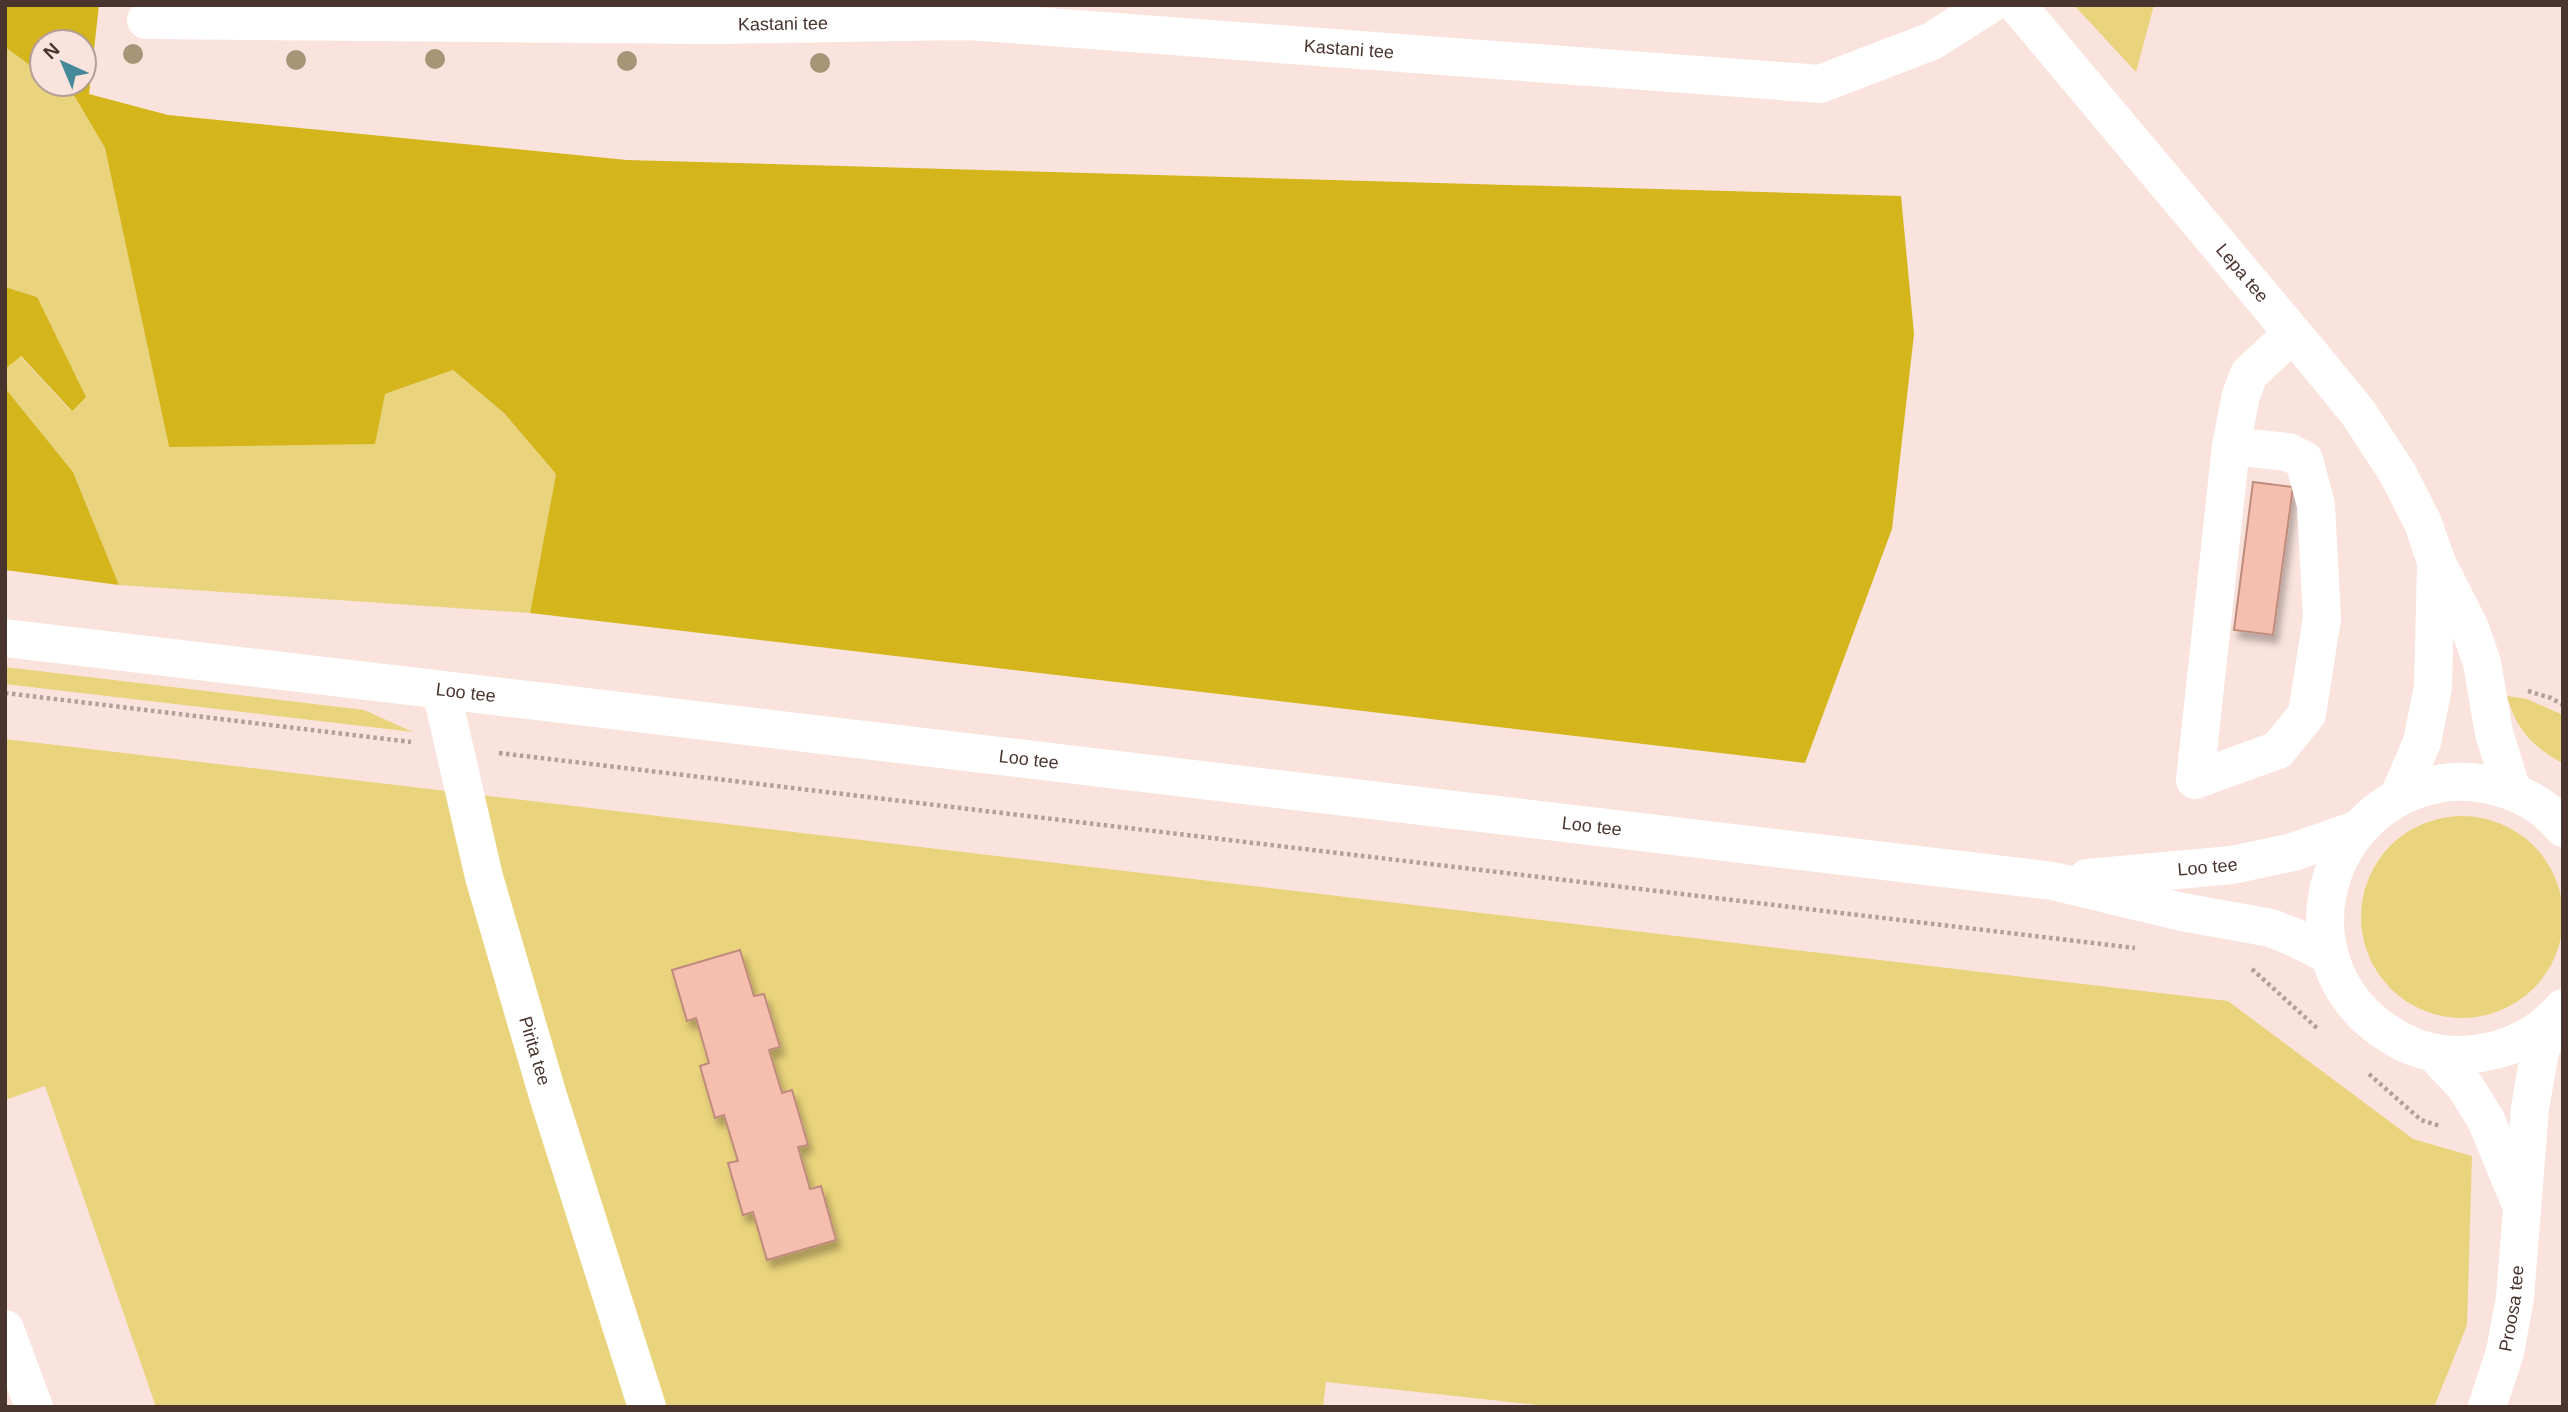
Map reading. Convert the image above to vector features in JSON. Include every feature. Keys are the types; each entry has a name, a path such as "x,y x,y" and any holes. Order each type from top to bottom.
{"street":[{"name":"Kastani tee","path":"146,20 711,15 977,21 1821,84 1932,41 1989,5"},
{"name":"Lepa tee","path":"2017,5 2358,414 2398,474 2423,523 2436,561 2470,628 2482,663 2494,733 2544,804"},
{"path":"2231,446 2288,452 2304,460 2316,505 2322,618 2308,714 2278,750 2195,780 2231,446 2241,395 2249,374 2292,334"},
{"name":"Lepa tee","path":"2399,796 2422,742 2433,687 2436,561"},
{"name":"Loo tee","path":"5,638 2053,881 2182,912 2271,928 2296,937 2329,955"},
{"name":"Pirita tee","path":"440,690 484,877 548,1096 647,1407"},
{"path":"2544,804 2484,784 2455,782 2426,786 2399,796 2376,811 2356,830 2338,858 2327,889 2324,922 2329,955 2340,983 2357,1008 2396,1039 2434,1053 2466,1056 2498,1050 2528,1038 2558,1014"},
{"name":"Loo tee","path":"2053,881 2232,865 2293,852 2356,830"},
{"name":"Proosa tee","path":"2487,1407 2505,1352 2515,1298 2526,1138 2534,1077 2540,1051 2558,1014"},
{"name":"Proosa tee","path":"2434,1053 2465,1086 2486,1120 2522,1209"},
{"path":"5,1329 34,1407"}],"path":[{"path":"2519,689 2551,698 2563,705"},
{"path":"5,693 2142,948"},
{"path":"2246,965 2325,1035"},
{"path":"2365,1071 2421,1120 2438,1126 2448,1126"}],"shaded area":[{"path":"5,5 99,5 96,28 28,28 28,64 5,47"},
{"path":"2074,5 2154,5 2136,72"},
{"path":"5,47 28,64 28,98 76,98 105,148 169,447 385,394 453,370 504,413 556,474 530,613 119,585 73,472 5,388 5,369 20,356 71,411 37,297 5,287"},
{"path":"98,96 168,115 627,160 1901,196 1914,334 1892,529 1805,763 530,613 556,474 504,413 453,370 385,394 375,444 169,447 105,148 76,98"},
{"path":"5,287 37,297 86,397 72,411 21,356 5,369"},
{"path":"5,388 73,472 119,585 5,570"},
{"path":"5,667 364,710 413,732 5,684"},
{"path":"2507,696 2527,699 2563,715 2563,763 2543,751 2527,736 2515,718"},
{"path":"5,739 2228,1001 2413,1139 2472,1156 2467,1325 2434,1407 1555,1407 1326,1382 1323,1407 156,1407 45,1086 5,1100"},
{"path":"2462,816 2482,818 2500,824 2518,833 2533,846 2546,861 2555,879 2561,897 2561,937 2555,955 2546,973 2533,988 2518,1001 2500,1010 2482,1016 2462,1018 2442,1016 2424,1010 2406,1001 2391,988 2378,973 2369,955 2363,937 2361,917 2363,897 2369,879 2378,861 2391,846 2406,833 2424,824 2442,818"}],"building":[{"path":"2253,482 2293,487 2273,635 2234,630"},
{"path":"740,950 754,996 764,994 780,1047 769,1050 782,1093 792,1090 808,1145 798,1147 810,1189 821,1186 836,1240 767,1260 753,1212 743,1215 728,1163 738,1161 724,1115 715,1118 700,1066 709,1063 696,1018 687,1021 672,970"}]}
